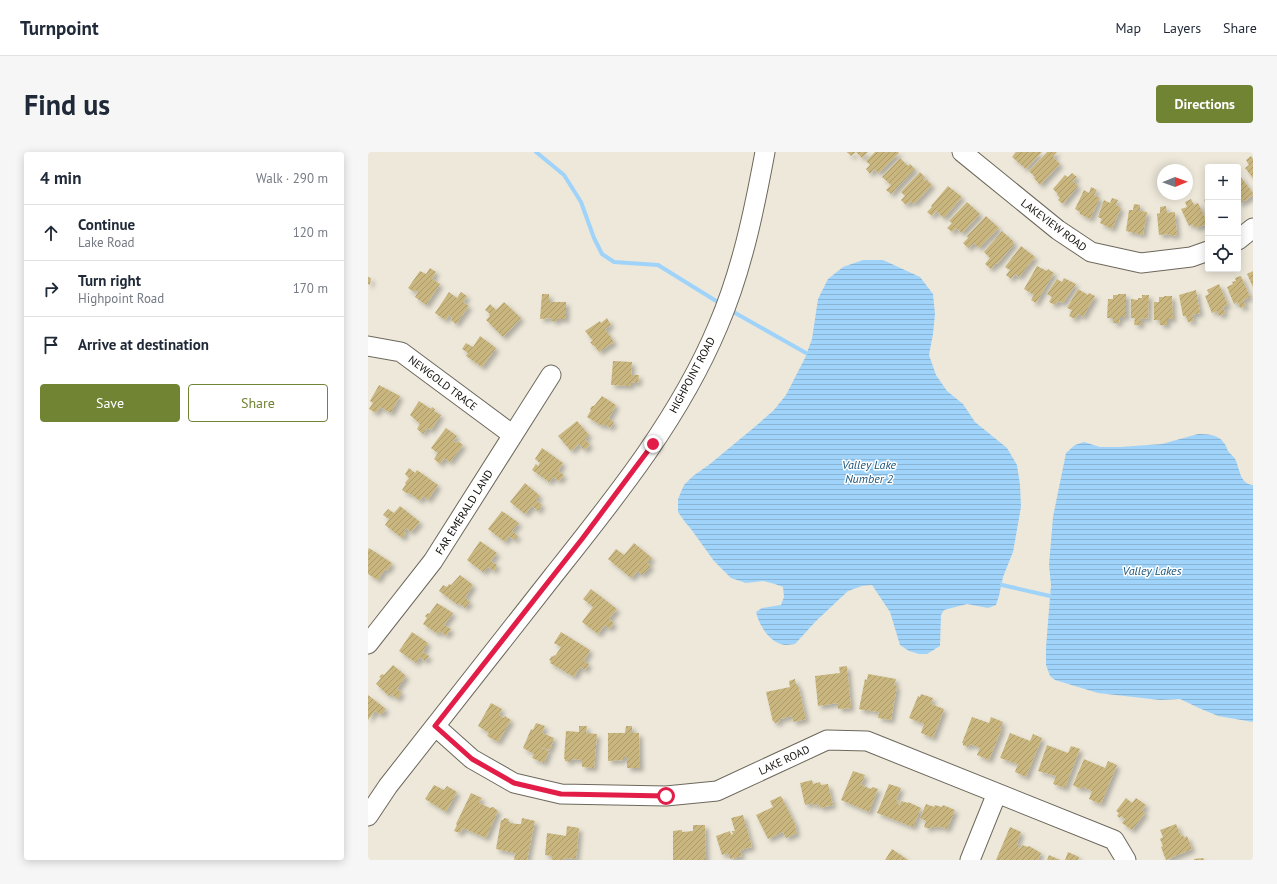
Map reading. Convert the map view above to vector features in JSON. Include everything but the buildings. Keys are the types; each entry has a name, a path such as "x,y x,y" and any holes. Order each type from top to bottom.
{"street":[{"name":"HIGHPOINT ROAD","path":"368,816 388,786 582,539 653,444 689,387 718,326 738,272 752,222 765,152"},
{"name":"LAKEVIEW ROAD","path":"962,152 1058,230 1091,252 1141,262 1191,257 1205,252"},
{"path":"1241,238 1253,228"},
{"name":"NEWGOLD TRACE","path":"368,346 401,352 513,435"},
{"name":"FAR EMERALD LAND","path":"372,632 433,561 551,375"},
{"name":"LAKE ROAD","path":"435,726 472,759 514,783 561,794 666,796 717,791 827,740 867,741 1114,840 1126,860"},
{"path":"970,860 997,794"}],"water":[{"name":"Valley Lake Number 2","path":"863,260 883,260 920,277 933,294 935,314 929,355 936,375 947,391 963,404 975,422 1007,448 1017,465 1021,507 1013,552 1003,577 996,605 988,608 967,604 944,610 941,615 940,646 927,654 919,654 909,651 900,645 890,612 872,585 862,586 848,591 816,621 795,644 780,644 770,638 766,633 756,612 762,608 781,605 784,597 783,587 763,581 746,583 731,578 714,561 678,512 678,499 684,485 774,410 786,395 805,358 812,339 818,299 828,279 843,267"},
{"name":"Valley Lakes","path":"1198,434 1212,435 1222,440 1228,451 1234,457 1245,482 1253,485 1253,722 1218,716 1180,699 1160,700 1098,693 1055,680 1050,676 1046,665 1051,585 1049,565 1053,517 1066,453 1075,445 1084,442 1100,447 1120,447 1162,444"}],"waterway":[{"path":"536,152 564,175 581,202 594,238 602,254 614,262 658,265 721,304"},
{"path":"730,310 806,353"},
{"path":"1002,585 1050,596"}],"route":[{"path":"653,444 582,539 435,726 472,759 514,783 561,794 666,796"}]}
